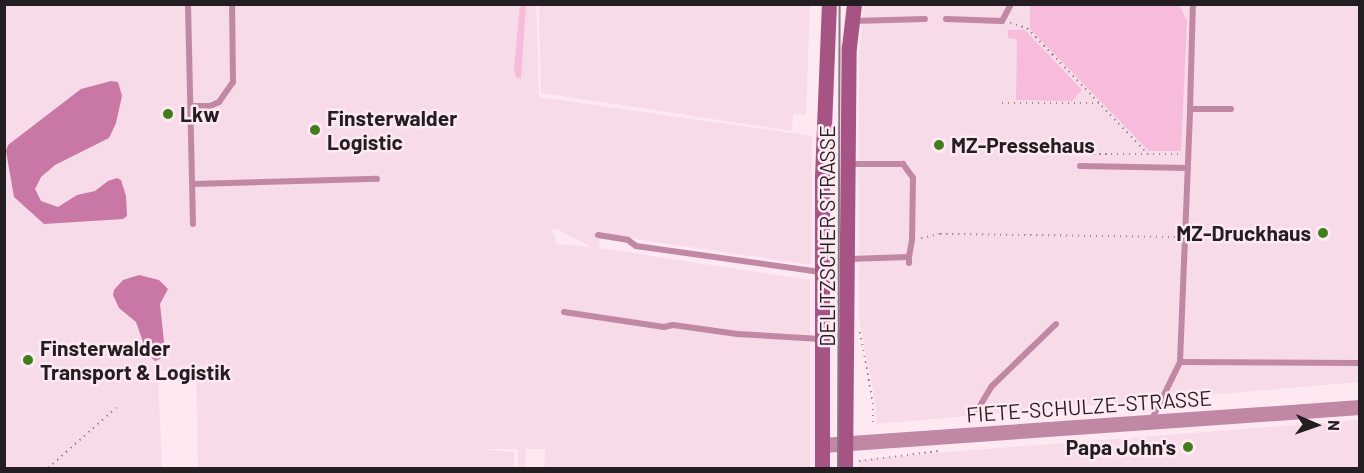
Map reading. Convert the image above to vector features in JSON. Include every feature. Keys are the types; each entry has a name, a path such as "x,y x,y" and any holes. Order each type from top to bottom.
{"main road":[{"name":"DELITZSCHER STRASSE","path":"822,468 822,177 829,4"},
{"name":"DELITZSCHER STRASSE","path":"850,467 846,444 851,21 854,4"}],"street":[{"name":"FIETE-SCHULZE-STRASSE","path":"822,445 1359,407"}],"lane":[{"path":"188,4 194,224"},
{"path":"191,106 219,102 233,82 232,4"},
{"path":"946,19 1002,21 1011,4"},
{"path":"1150,423 1170,387 1180,362 1193,4"},
{"path":"851,21 925,19"},
{"path":"1190,109 1231,110"},
{"path":"848,259 909,260 914,178 903,164 849,164"},
{"path":"1080,166 1188,168"},
{"path":"193,184 377,179"},
{"path":"598,235 628,240 636,246 823,272"},
{"path":"564,312 664,327 822,339"},
{"path":"975,414 992,386 1056,324"},
{"path":"1180,362 1359,363"}],"path":[{"path":"1002,21 1027,28 1148,154"},
{"path":"1002,103 1100,103"},
{"path":"1088,154 1189,154"},
{"path":"912,240 940,234 1186,237"},
{"path":"850,467 859,460 872,457 873,403 860,329"},
{"path":"48,468 116,408"}],"shaded area":[{"path":"520,4 526,5 521,79 516,77 514,69"},
{"path":"4,5 536,5 539,97 812,136 811,265 601,234 599,248 810,280 810,468 544,468 545,449 526,449 525,468 518,468 518,449 482,449 514,452 514,468 198,468 196,372 158,371 162,468 5,468","holes":["552,229 557,229 591,247 557,244"]},
{"path":"539,5 810,5 806,115 793,114 792,131 541,93"},
{"path":"864,5 1359,5 1359,382 876,424 875,401 859,318 859,53"},
{"path":"1030,5 1179,5 1187,21 1181,151 1149,151 1030,29"},
{"path":"1008,30 1025,30 1082,90 1072,101 1016,100 1017,39 1008,38"},
{"path":"111,81 118,82 122,96 116,123 109,138 55,165 41,177 35,189 41,201 58,207 77,195 95,191 108,181 117,178 121,180 126,196 127,216 123,219 44,224 14,197 6,151 8,145 81,89"},
{"path":"139,275 159,280 168,289 160,304 165,351 160,359 155,361 147,353 136,322 119,308 113,295 114,290 123,280"},
{"path":"1359,420 1359,468 856,468 861,460 872,458"}],"tram line":[{"path":"838,468 840,4"}],"place":[{"name":"Lkw","path":"168,114"},
{"name":"Finsterwalder Logistic","path":"315,130"},
{"name":"MZ-Pressehaus","path":"939,145"},
{"name":"MZ-Druckhaus","path":"1323,233"},
{"name":"Finsterwalder Transport & Logistik","path":"28,360"},
{"name":"Papa John's","path":"1188,447"}]}
